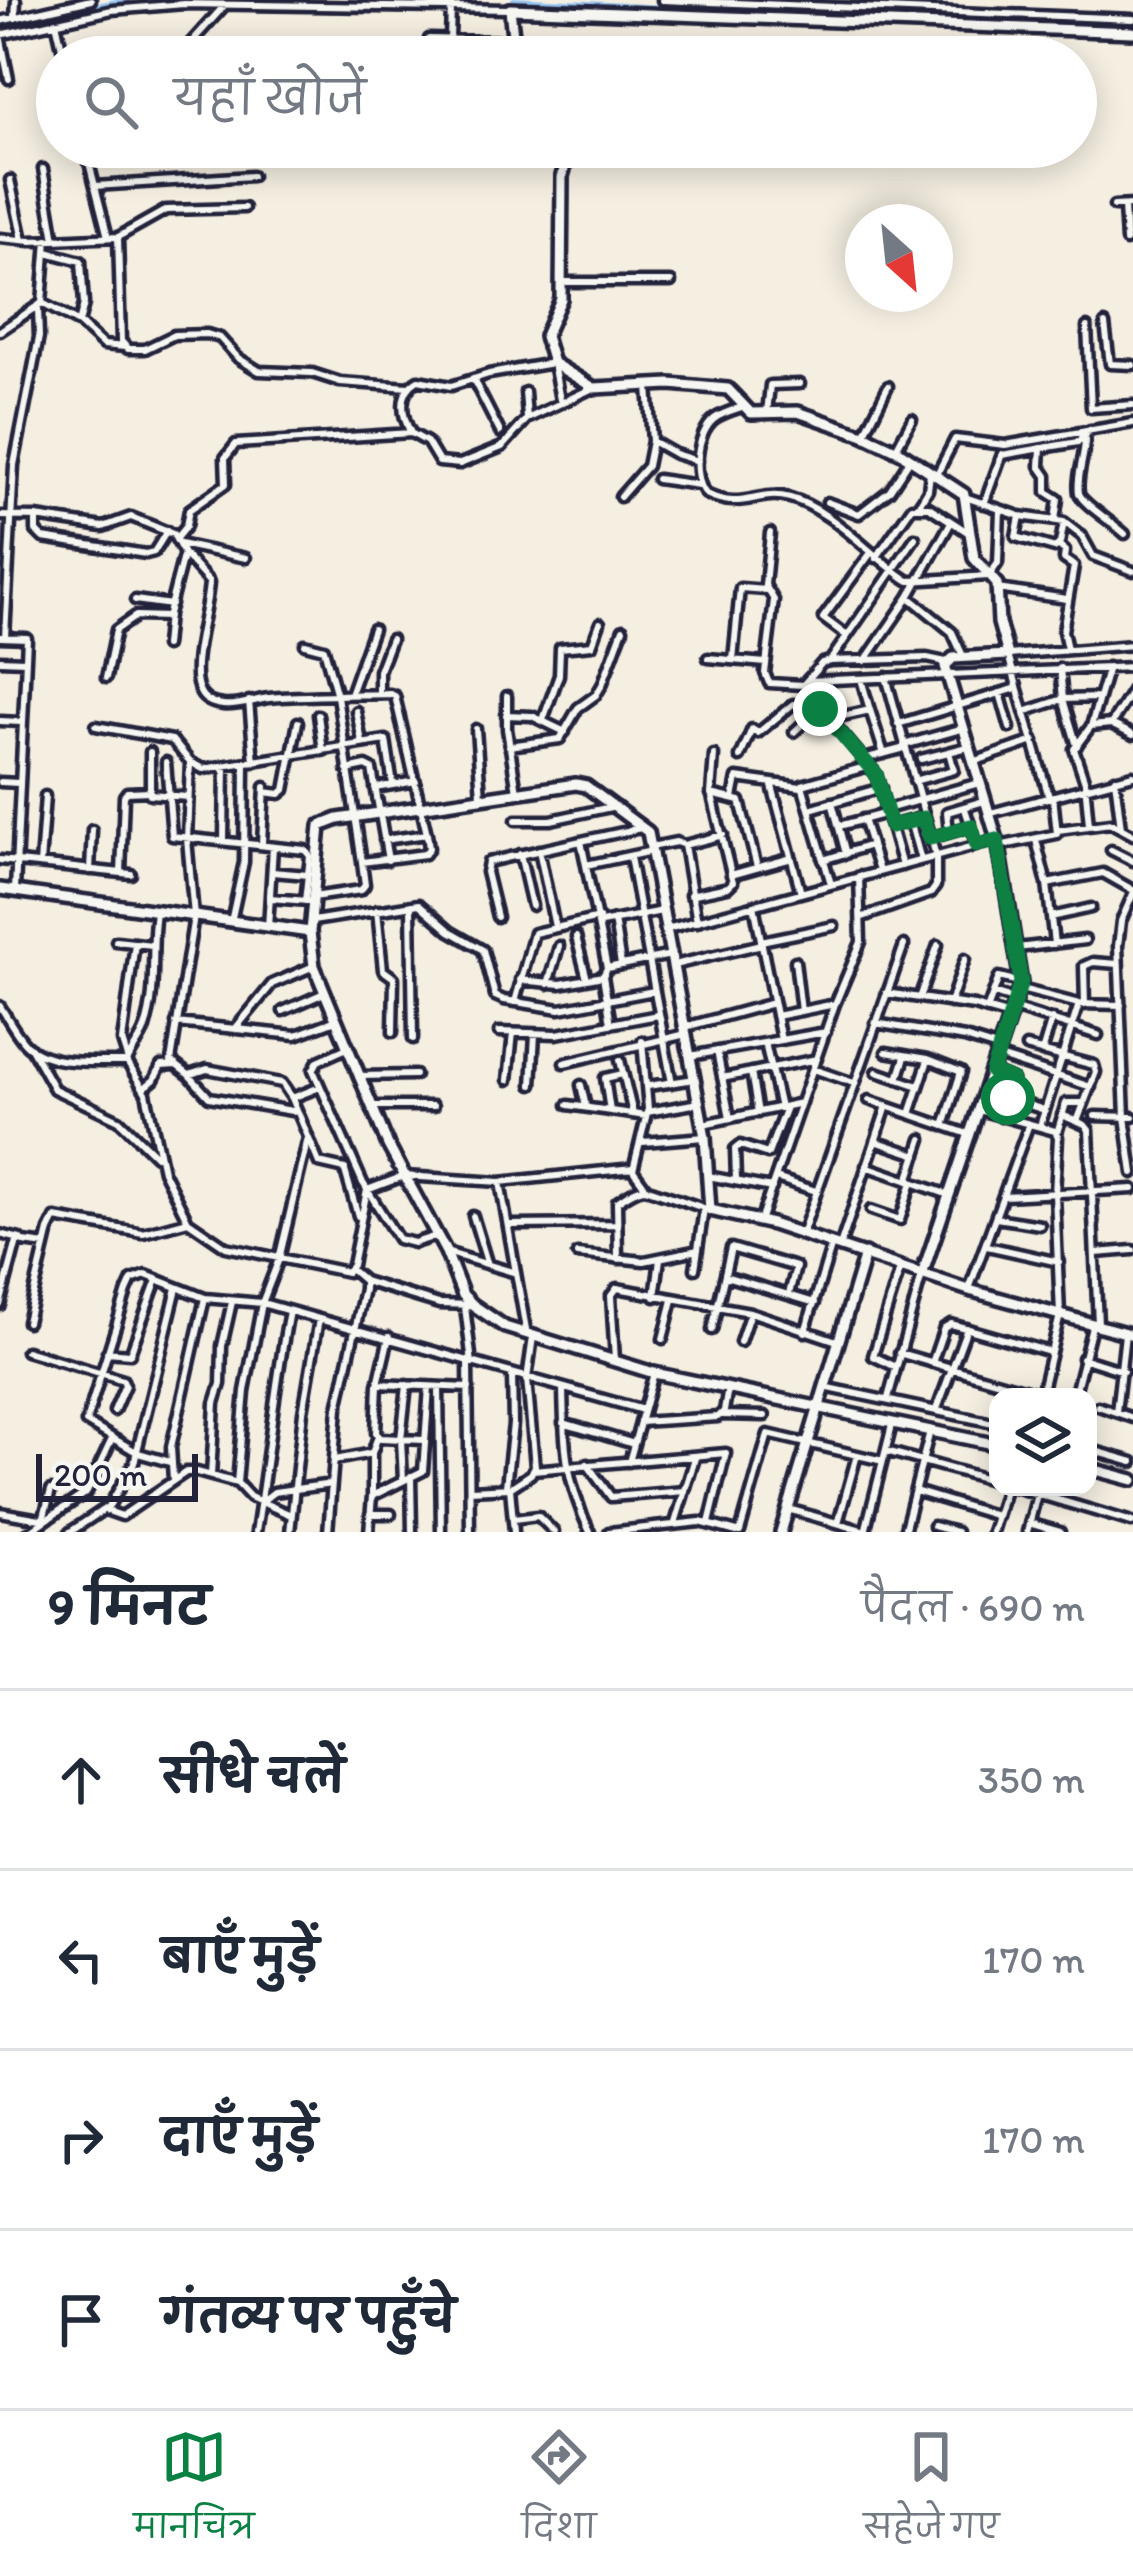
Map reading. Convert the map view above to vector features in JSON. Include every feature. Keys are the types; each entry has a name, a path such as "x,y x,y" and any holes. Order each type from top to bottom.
{"street":[{"path":"15,18 16,0"},
{"path":"0,21 91,0"},
{"path":"662,0 1133,19"},
{"path":"874,0 874,10"},
{"path":"901,0 902,10"},
{"path":"927,0 928,11"},
{"path":"9,79 0,35 136,3 510,9 1133,32"},
{"path":"197,36 225,5"},
{"path":"450,36 452,8"},
{"path":"510,9 513,36"},
{"path":"56,22 59,36"},
{"path":"91,168 108,237"},
{"path":"560,400 545,336 559,309 564,168"},
{"path":"15,890 27,638 3,637 4,579 14,467 39,337 51,240 43,169"},
{"path":"95,185 252,176"},
{"path":"10,180 23,241"},
{"path":"1114,206 1129,206 1126,241"},
{"path":"0,238 118,237 166,210 244,208"},
{"path":"118,237 125,347"},
{"path":"46,252 81,261 84,304 79,323"},
{"path":"562,281 671,282"},
{"path":"40,305 79,323 104,345 136,350 174,334 207,334 220,338 238,358 259,371 312,373 340,382 409,386 418,380 451,386 554,363 594,388"},
{"path":"0,331 40,305"},
{"path":"1106,325 1110,364 1133,365"},
{"path":"1087,327 1091,408 1133,405"},
{"path":"473,379 500,432"},
{"path":"767,413 770,385 800,384"},
{"path":"409,386 402,411 411,434"},
{"path":"620,496 647,466 652,441 648,386"},
{"path":"178,540 189,510 226,484 225,458 236,444 411,434 427,442 439,462 455,465 502,447 527,418 560,400 594,388 648,386 728,389 751,413 798,412 864,435 934,472 965,497 1020,516 1059,520 1082,536 1093,556 1133,571"},
{"path":"864,435 888,386"},
{"path":"525,392 527,418"},
{"path":"742,407 711,422 698,461 699,485 706,494 731,503 770,496 797,500 917,583 989,576 998,563 1000,510"},
{"path":"896,449 912,419"},
{"path":"847,636 823,618 907,512 918,505 956,439 1005,445 1133,423"},
{"path":"1090,430 1084,440 1079,493 1125,534"},
{"path":"1002,455 1084,440"},
{"path":"652,441 698,461"},
{"path":"984,505 1005,445"},
{"path":"1042,448 1040,466 1047,476 1048,492 1058,499 1059,546"},
{"path":"827,502 859,514 890,490 910,458"},
{"path":"0,466 14,467"},
{"path":"657,479 699,485"},
{"path":"668,929 977,845 1055,836 1051,796 999,623 997,590 974,558 965,497"},
{"path":"918,505 969,533"},
{"path":"0,516 104,526 131,517 178,540 246,558"},
{"path":"1020,516 1017,538 1059,546 1064,560 1074,566 1063,631 1067,650"},
{"path":"36,517 36,530 43,538 146,554 154,551 167,531"},
{"path":"865,661 909,597 950,524"},
{"path":"770,533 767,590 774,600 766,662 769,683 798,686 947,668 1012,673 1133,667"},
{"path":"830,661 915,538"},
{"path":"178,540 209,582 198,689 209,702 379,694 390,694 398,701 429,851 362,862"},
{"path":"0,549 10,549"},
{"path":"165,646 184,554"},
{"path":"733,660 740,589 767,590"},
{"path":"997,590 1067,599"},
{"path":"909,597 952,632 963,656"},
{"path":"135,600 170,605"},
{"path":"106,678 116,630 136,616 168,617"},
{"path":"543,720 559,675 560,648 592,644 600,623"},
{"path":"509,746 554,743 565,732 578,707 602,685 623,628"},
{"path":"349,695 373,629"},
{"path":"379,694 379,671 391,639"},
{"path":"270,898 310,900 361,890 365,885 327,652 305,644"},
{"path":"947,668 963,656 1133,645"},
{"path":"708,658 766,662"},
{"path":"794,732 815,707 812,681 822,663 927,658 947,668 988,800 1016,948 1016,999 922,1275 887,1400"},
{"path":"0,660 25,661"},
{"path":"1089,825 1074,748 1091,726 1108,667"},
{"path":"1060,668 1063,699 1077,746"},
{"path":"862,917 935,890 935,856 886,677"},
{"path":"861,679 884,754"},
{"path":"898,724 1017,688"},
{"path":"1111,724 1133,689"},
{"path":"1000,693 1010,728"},
{"path":"507,696 517,792"},
{"path":"1024,712 1063,699 1100,698"},
{"path":"231,922 246,842 249,701"},
{"path":"740,757 752,729 758,733 790,705 815,707 867,763 881,788 902,866"},
{"path":"830,719 870,710"},
{"path":"356,711 362,743"},
{"path":"318,715 323,751"},
{"path":"506,715 543,720 565,732"},
{"path":"0,721 21,722"},
{"path":"262,843 265,790 280,794 285,790 298,722"},
{"path":"1091,726 1111,724 1133,735"},
{"path":"95,726 172,740 190,762 203,769 386,740 393,785"},
{"path":"801,788 966,727"},
{"path":"476,729 481,796"},
{"path":"976,761 1034,741"},
{"path":"921,759 971,746"},
{"path":"147,794 150,752"},
{"path":"949,752 959,789"},
{"path":"690,895 733,882 712,796 714,755"},
{"path":"166,762 170,833 187,839 262,843 308,852 314,966 371,1106 469,1306 470,1532"},
{"path":"190,762 187,839 194,916 170,1056 209,1097 298,1112"},
{"path":"224,841 225,766"},
{"path":"347,770 370,766 388,860"},
{"path":"914,781 954,770"},
{"path":"991,814 1133,775"},
{"path":"733,798 737,778 801,788"},
{"path":"1114,779 1121,828"},
{"path":"0,782 19,784"},
{"path":"375,788 416,782"},
{"path":"838,826 982,782"},
{"path":"310,900 320,826 355,817 580,784 645,827 705,1137 707,1209 695,1269"},
{"path":"772,786 802,892"},
{"path":"801,788 831,884"},
{"path":"808,809 881,788"},
{"path":"121,873 125,794 188,797"},
{"path":"40,864 45,796"},
{"path":"712,796 740,801 757,867"},
{"path":"949,832 945,814 988,800"},
{"path":"832,802 846,854"},
{"path":"516,820 572,817 615,806"},
{"path":"964,807 977,845"},
{"path":"891,826 924,818"},
{"path":"863,819 878,872"},
{"path":"910,821 921,860"},
{"path":"1058,830 1114,824 1133,835"},
{"path":"930,838 971,826"},
{"path":"497,917 486,866 494,860 645,827"},
{"path":"90,870 92,830"},
{"path":"384,840 427,833"},
{"path":"586,865 723,835"},
{"path":"1036,840 1054,944"},
{"path":"581,841 600,921 611,1024"},
{"path":"684,845 697,922"},
{"path":"824,860 871,845"},
{"path":"268,927 274,846"},
{"path":"539,850 555,927"},
{"path":"1111,850 1133,861"},
{"path":"520,854 532,906"},
{"path":"629,857 672,1083"},
{"path":"731,875 792,858"},
{"path":"0,860 131,874"},
{"path":"272,872 308,875"},
{"path":"1047,884 1103,873 1133,892 1129,915 1118,931 1133,1173"},
{"path":"760,1222 861,942 859,876"},
{"path":"0,889 268,927 310,927 411,904 428,908 450,931 483,950 495,996 560,1009 654,991"},
{"path":"411,904 412,1039"},
{"path":"754,905 781,1040"},
{"path":"1051,917 1090,908"},
{"path":"377,910 383,970 394,978 393,1032"},
{"path":"127,1060 146,1029 156,958 152,945 156,911"},
{"path":"515,1002 535,933 664,911"},
{"path":"614,920 621,965"},
{"path":"520,980 548,984 587,979 621,965 673,960 834,926"},
{"path":"576,937 587,979"},
{"path":"1016,948 1084,940"},
{"path":"116,941 152,945"},
{"path":"135,944 122,1041 144,1088 159,1158 188,1222 226,1247 340,1273 350,1269"},
{"path":"802,1234 904,945"},
{"path":"919,998 938,945"},
{"path":"548,984 559,946"},
{"path":"950,1003 965,959"},
{"path":"795,961 801,1011"},
{"path":"1040,1126 1071,1025 1082,1005 1084,966 1118,964"},
{"path":"235,1029 272,984 314,966"},
{"path":"986,1010 999,976 1016,999 1052,1019 1098,1035"},
{"path":"283,1011 324,992"},
{"path":"886,993 986,1010 1016,999"},
{"path":"993,993 1016,999 1121,1005"},
{"path":"564,1063 664,1039 773,1003"},
{"path":"776,1016 835,1004"},
{"path":"0,1006 54,1089 119,1120 159,1158"},
{"path":"499,1032 557,1034 658,1016"},
{"path":"1042,1052 1052,1019"},
{"path":"176,1023 296,1035 336,1020"},
{"path":"875,1023 950,1035 1091,1088"},
{"path":"691,1056 826,1032"},
{"path":"508,1080 513,1033"},
{"path":"532,1085 535,1034"},
{"path":"633,1168 647,1114 642,1041"},
{"path":"736,1180 735,1149 740,1145 768,1154 783,1107 765,1042"},
{"path":"1026,1047 1094,1065 1096,1072 1078,1121"},
{"path":"31,1048 63,1060 127,1060"},
{"path":"347,1048 314,1065 352,1159 398,1239 414,1243 436,1235"},
{"path":"717,1052 730,1118"},
{"path":"886,1052 959,1069 963,1075 944,1126"},
{"path":"898,1079 905,1057"},
{"path":"722,1078 817,1059"},
{"path":"910,1114 928,1059"},
{"path":"620,1060 633,1114"},
{"path":"144,1088 161,1066 176,1065"},
{"path":"189,1075 207,1069 282,1083 319,1163 345,1169"},
{"path":"813,1069 854,1083"},
{"path":"751,1072 758,1113"},
{"path":"878,1072 919,1086"},
{"path":"992,1072 1012,1080 1001,1117"},
{"path":"610,1111 605,1078 623,1074"},
{"path":"358,1076 416,1075"},
{"path":"648,1086 695,1078"},
{"path":"581,1085 586,1107"},
{"path":"292,1098 320,1087"},
{"path":"1008,1098 1045,1111"},
{"path":"869,1100 970,1135"},
{"path":"1042,1388 1060,1315 1057,1133 1069,1100 1084,1103"},
{"path":"568,1105 647,1114 699,1102"},
{"path":"703,1124 801,1103"},
{"path":"371,1106 433,1106"},
{"path":"805,1332 887,1106"},
{"path":"980,1110 1057,1133"},
{"path":"1062,1115 1089,1130 1094,1192 1095,1327 1076,1388"},
{"path":"1095,1117 1129,1117"},
{"path":"969,1290 1029,1124"},
{"path":"642,1142 705,1137"},
{"path":"237,1484 245,1391 262,1303 279,1259 308,1138"},
{"path":"872,1210 900,1220 922,1139"},
{"path":"875,1141 916,1155"},
{"path":"345,1169 352,1159"},
{"path":"866,1166 949,1196"},
{"path":"367,1190 404,1176 500,1181 633,1168"},
{"path":"633,1168 646,1188 707,1209 1129,1334 1116,1412"},
{"path":"345,1169 359,1219"},
{"path":"708,1176 772,1188"},
{"path":"776,1178 816,1191"},
{"path":"500,1181 530,1336 527,1379 533,1470"},
{"path":"618,1259 617,1202 646,1188"},
{"path":"1004,1196 1133,1189"},
{"path":"350,1269 367,1190"},
{"path":"473,1216 487,1262"},
{"path":"27,1322 56,1218 143,1233 188,1222"},
{"path":"996,1218 1040,1225"},
{"path":"510,1225 617,1225"},
{"path":"0,1234 45,1245"},
{"path":"712,1330 733,1237"},
{"path":"0,1305 20,1239"},
{"path":"987,1246 1059,1262"},
{"path":"731,1249 796,1268 789,1294"},
{"path":"577,1254 644,1261 698,1250"},
{"path":"1096,1252 1133,1250"},
{"path":"446,1252 516,1273"},
{"path":"782,1532 865,1254"},
{"path":"655,1297 660,1257"},
{"path":"0,1259 11,1262"},
{"path":"896,1366 877,1360 874,1354 901,1267"},
{"path":"350,1269 364,1282 439,1304 469,1306 530,1336 615,1362 989,1443"},
{"path":"170,1462 138,1453 86,1422 133,1280 146,1275 205,1298 262,1303 643,1410"},
{"path":"725,1276 815,1303"},
{"path":"107,1352 130,1354 157,1280"},
{"path":"328,1532 338,1408 364,1282"},
{"path":"70,1532 105,1510 138,1453 177,1288"},
{"path":"615,1362 613,1290 750,1312 837,1341"},
{"path":"173,1480 170,1462 205,1298"},
{"path":"663,1340 673,1300"},
{"path":"211,1476 215,1403 232,1302"},
{"path":"256,1532 289,1311"},
{"path":"740,1342 750,1312"},
{"path":"290,1532 319,1319"},
{"path":"932,1363 947,1325 1050,1352"},
{"path":"937,1409 968,1328"},
{"path":"368,1532 378,1384 388,1337"},
{"path":"26,1352 125,1382 114,1412"},
{"path":"899,1353 1020,1388"},
{"path":"1082,1358 1123,1371"},
{"path":"629,1462 654,1372"},
{"path":"512,1374 508,1487 514,1532"},
{"path":"378,1384 469,1388"},
{"path":"407,1385 400,1439 412,1532"},
{"path":"372,1496 423,1472 429,1387"},
{"path":"440,1387 441,1532"},
{"path":"824,1387 989,1422"},
{"path":"563,1388 570,1489 590,1532"},
{"path":"722,1414 728,1388"},
{"path":"1098,1406 1133,1418"},
{"path":"640,1422 722,1414 765,1416"},
{"path":"788,1509 865,1532 893,1421"},
{"path":"562,1422 634,1444"},
{"path":"904,1532 931,1429"},
{"path":"609,1532 709,1523 738,1532 768,1434 883,1461"},
{"path":"377,1436 425,1440"},
{"path":"29,1532 87,1492 112,1439"},
{"path":"886,1451 989,1479"},
{"path":"1097,1452 1133,1462"},
{"path":"334,1460 372,1453"},
{"path":"470,1490 508,1487 533,1470 727,1454 709,1523"},
{"path":"838,1523 857,1455"},
{"path":"675,1525 694,1458"},
{"path":"587,1464 611,1497 685,1491"},
{"path":"1097,1470 1133,1480"},
{"path":"105,1510 122,1516 192,1472 237,1484 250,1497 291,1515"},
{"path":"262,1501 274,1492 332,1484"},
{"path":"45,1524 51,1490"},
{"path":"914,1491 997,1516"},
{"path":"992,1532 1006,1496"},
{"path":"1037,1496 1028,1527 1060,1532"},
{"path":"1054,1496 1132,1520 1129,1532"},
{"path":"0,1512 45,1524"},
{"path":"370,1514 391,1514"},
{"path":"514,1519 538,1516 554,1532"},
{"path":"933,1526 956,1532"}],"waterway":[{"path":"0,26 126,0"},
{"path":"514,0 774,14"},
{"path":"835,17 1133,24"}],"route":[{"path":"820,709 876,774 891,826 924,818 930,838 971,826 977,845 997,840 1021,982 992,1072 1012,1080 1008,1098"}]}
